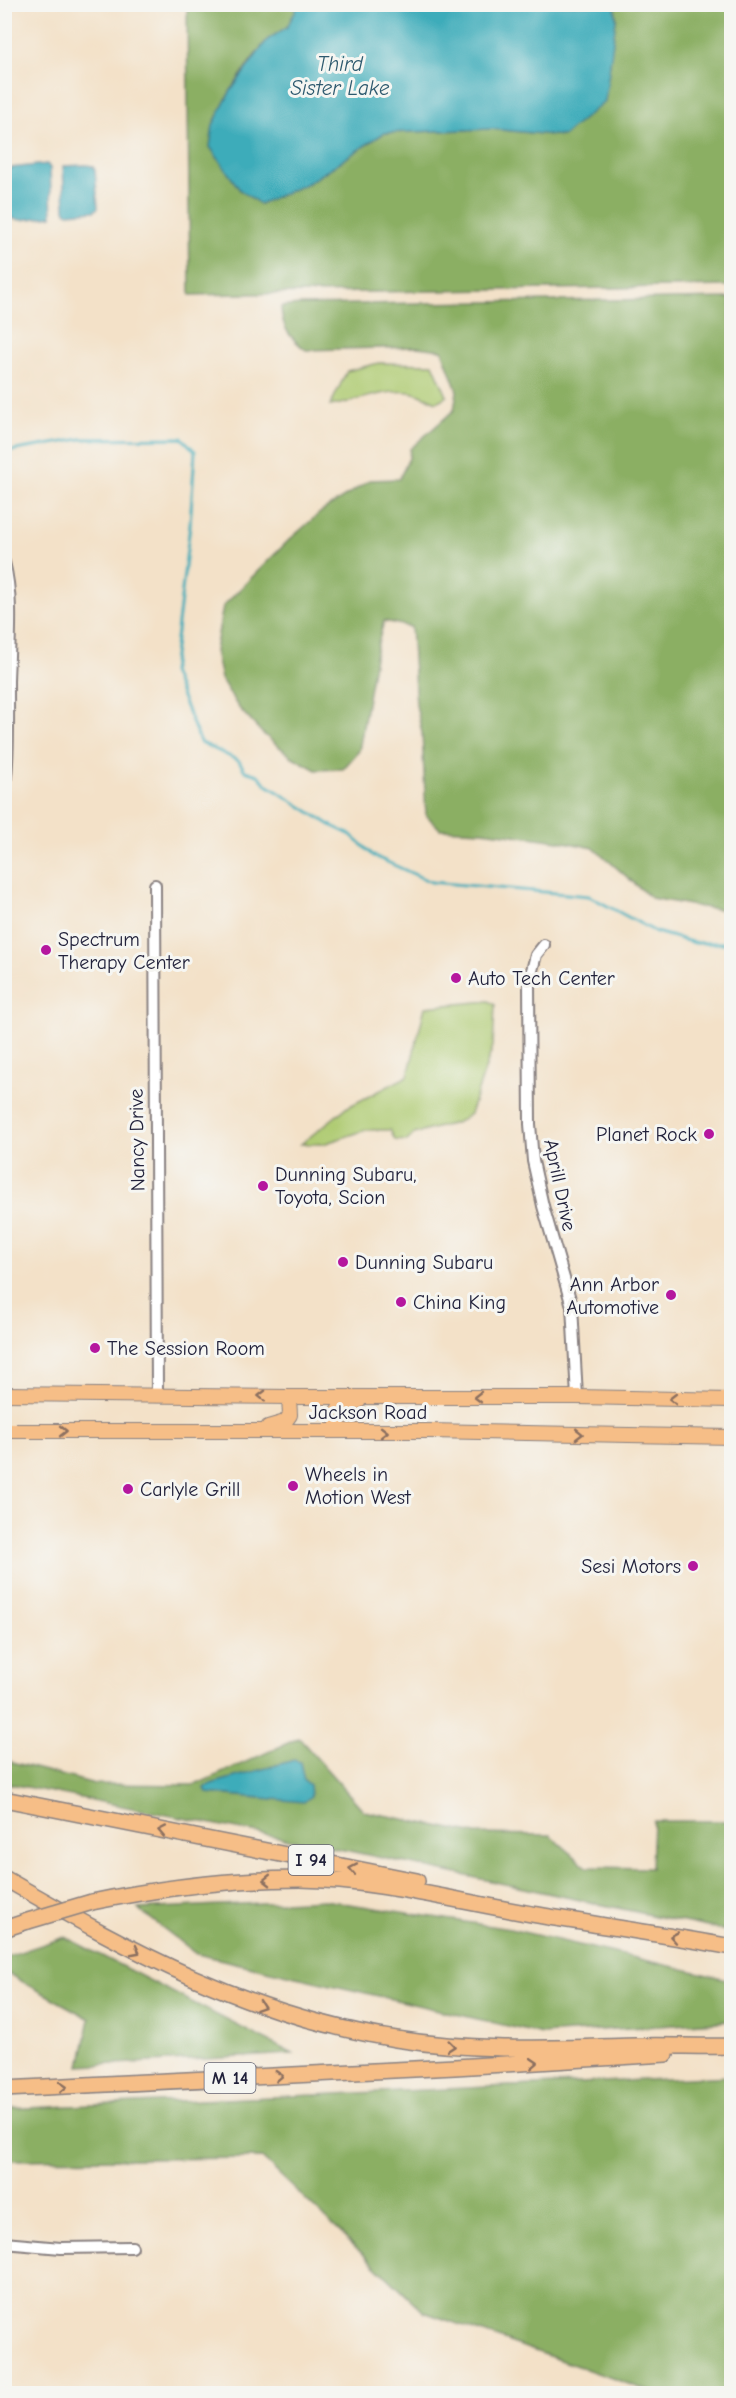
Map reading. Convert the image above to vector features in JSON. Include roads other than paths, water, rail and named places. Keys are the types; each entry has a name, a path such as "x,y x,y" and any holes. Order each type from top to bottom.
{"highway":[{"name":"I 94","path":"4,1799 540,1904 615,1926 732,1947"},
{"path":"4,1878 84,1924 206,1985 269,2008 360,2032 440,2044 512,2049 730,2046"},
{"path":"4,1929 92,1902 151,1890 208,1883 302,1879 355,1882 398,1888 538,1915 615,1926"},
{"name":"M 14","path":"4,2090 640,2057 730,2046"}],"main road":[{"name":"Jackson Road","path":"4,1394 732,1400"},
{"path":"4,1399 26,1394"},
{"path":"248,1432 285,1422 290,1415 290,1397"},
{"path":"344,1431 336,1422 335,1414 339,1408 350,1403 379,1397"},
{"name":"Jackson Road","path":"4,1431 344,1431 732,1437"}],"street":[{"path":"4,562 9,596 9,652 8,734 4,796"},
{"name":"Nancy Drive","path":"155,885 154,1092 157,1395"},
{"name":"Aprill Drive","path":"544,945 536,955 529,982 530,1124 533,1161 543,1206 572,1306 577,1397"},
{"path":"4,2242 61,2248 132,2247"}],"water":[{"name":"Third Sister Lake","path":"299,4 615,5 616,20 605,101 563,136 491,129 384,133 308,183 260,204 240,190 210,147 213,125 230,92 267,40 287,27"},
{"path":"47,164 50,168 52,216 12,219 8,213 6,174 10,168"},
{"path":"63,166 93,166 95,170 98,208 94,211 68,213 65,210"},
{"path":"294,1760 300,1762 304,1780 310,1785 311,1796 304,1802 207,1793 205,1788 211,1784"}],"waterway":[{"path":"4,452 81,439 182,438 195,451 190,525 172,672 200,742 239,761 245,771 258,775 267,785 332,826 351,835 374,856 431,882 589,896 656,932 695,943 732,943"}],"place":[{"name":"Spectrum Therapy Center","path":"46,950"},
{"name":"Auto Tech Center","path":"456,978"},
{"name":"Planet Rock","path":"709,1134"},
{"name":"Dunning Subaru, Toyota, Scion","path":"263,1186"},
{"name":"Dunning Subaru","path":"343,1262"},
{"name":"Ann Arbor Automotive","path":"671,1295"},
{"name":"China King","path":"401,1302"},
{"name":"The Session Room","path":"95,1348"},
{"name":"Wheels in Motion West","path":"293,1486"},
{"name":"Carlyle Grill","path":"128,1489"},
{"name":"Sesi Motors","path":"693,1566"}]}
